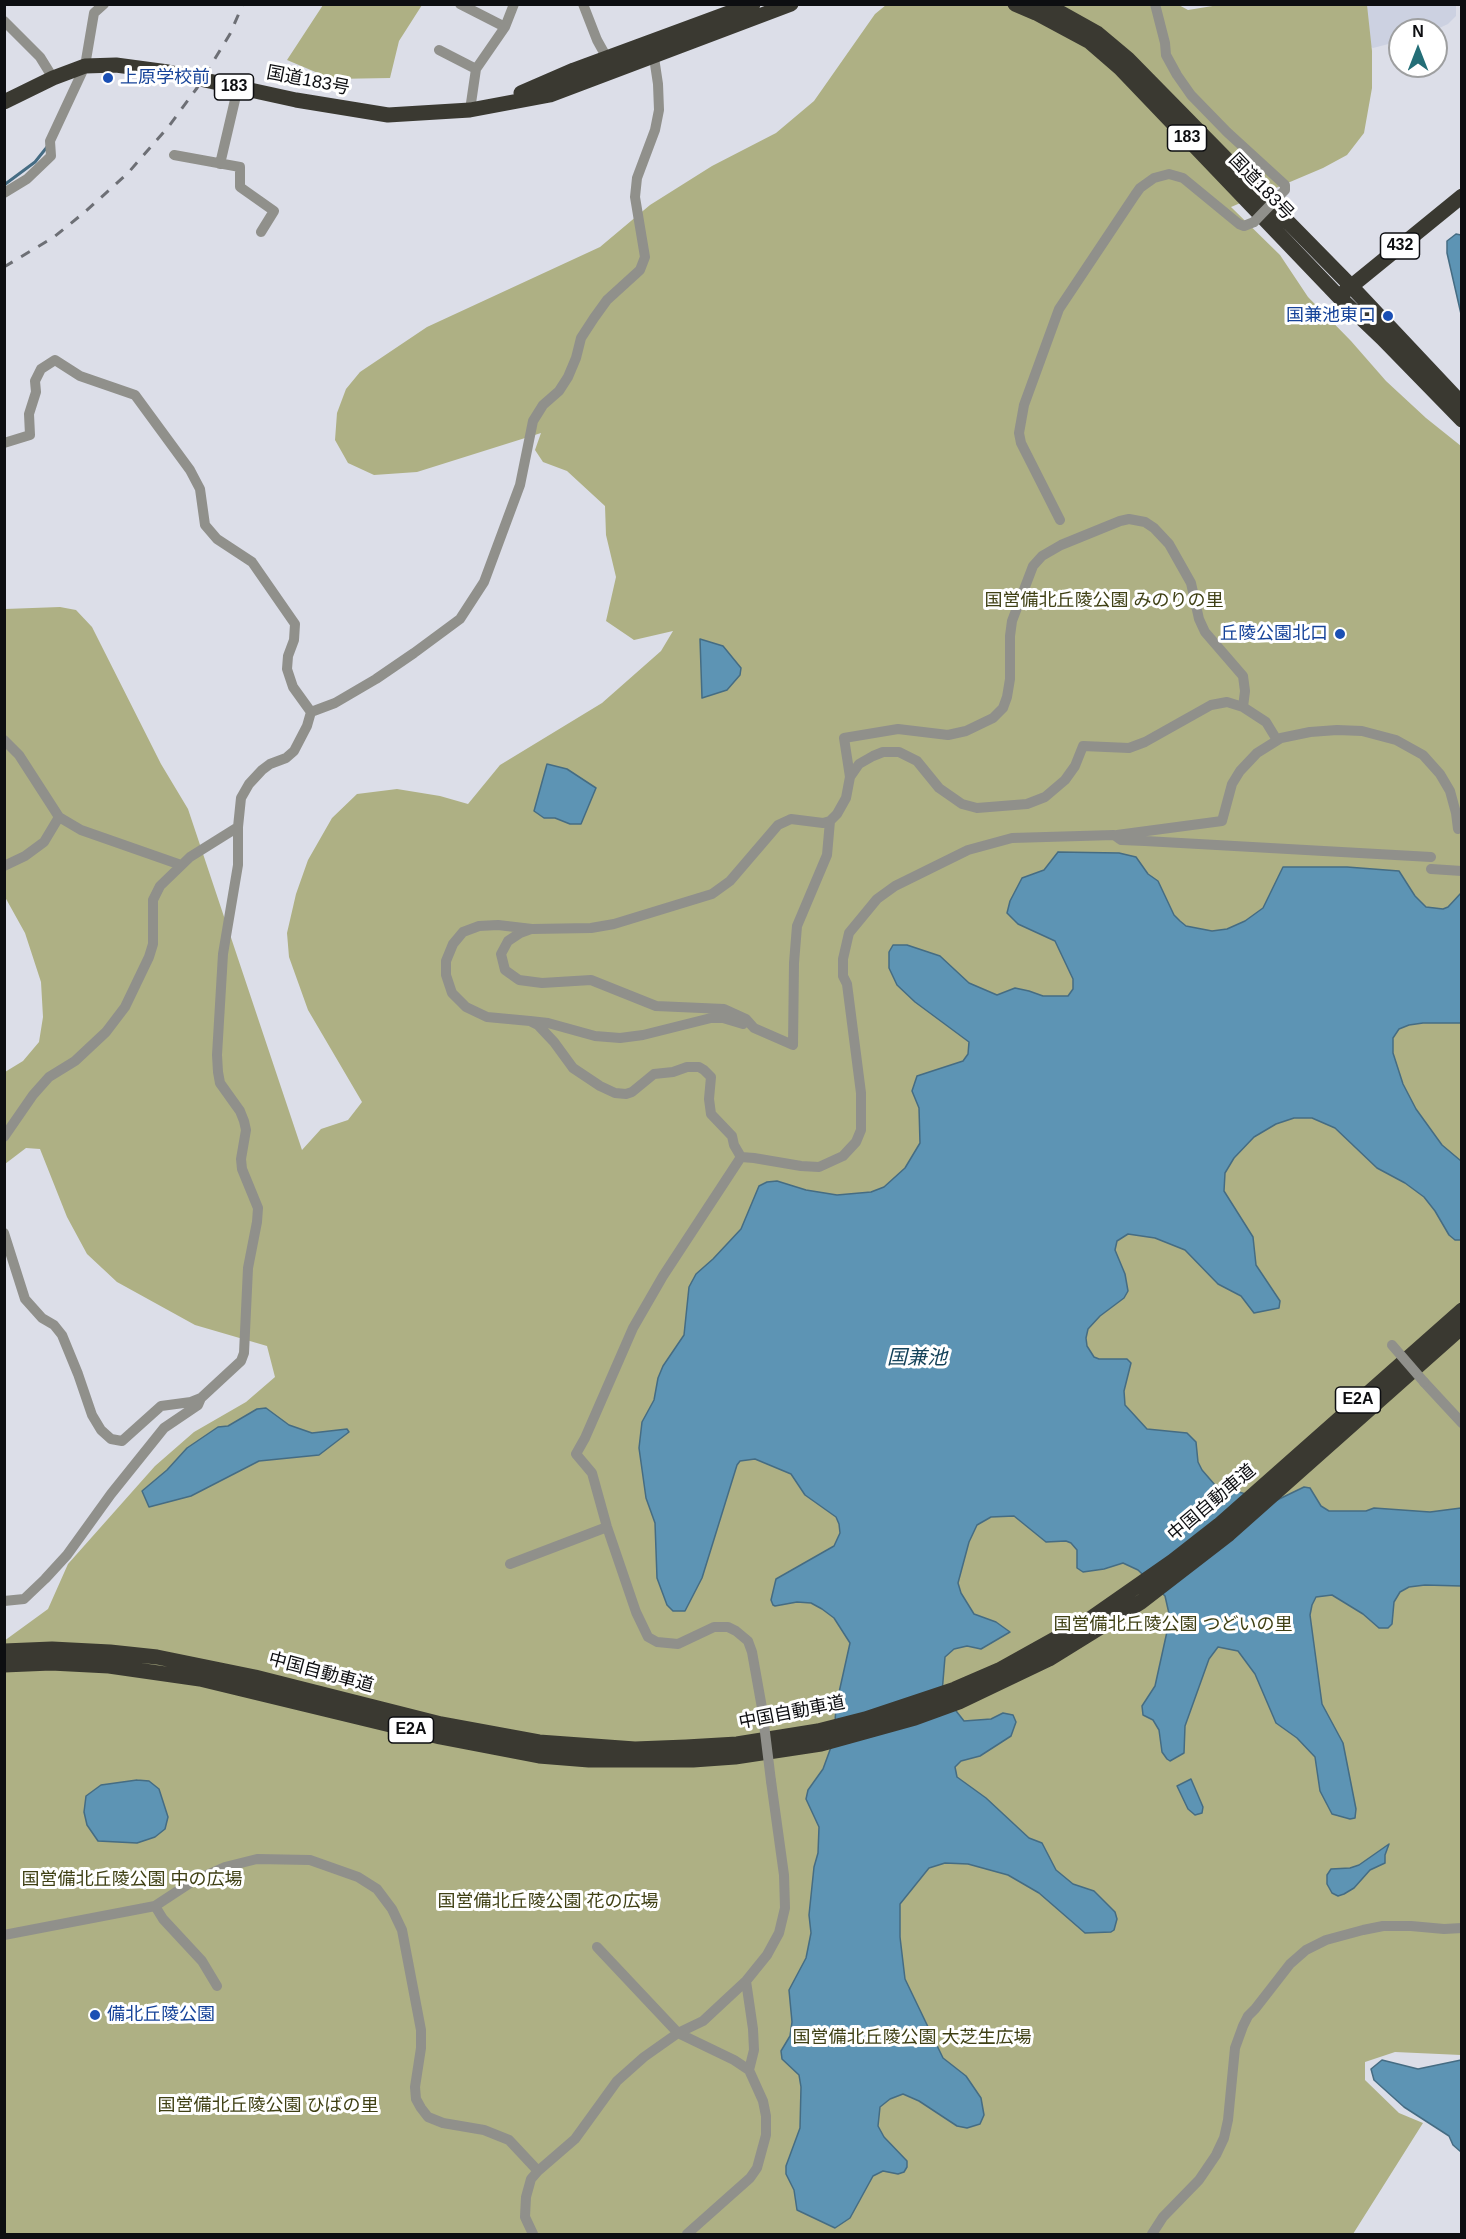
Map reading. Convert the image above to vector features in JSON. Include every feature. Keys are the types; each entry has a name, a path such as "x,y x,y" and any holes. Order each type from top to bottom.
{"highway":[{"name":"国道183号","path":"4,102 52,78 85,66 116,65 168,72 296,100 388,116 470,110 550,95 753,4"},
{"name":"国道183号","path":"470,110 530,90 607,58 652,49 791,4"},
{"name":"国道183号","path":"1015,4 1081,37 1120,68 1339,297 1461,420"},
{"name":"国道183号","path":"1045,4 1097,33 1128,59 1351,286 1461,404"},
{"name":"432","path":"1339,297 1461,196"},
{"name":"中国自動車道","path":"4,1665 51,1663 109,1666 178,1675 252,1690 440,1737 539,1756 589,1760 693,1760 735,1757 820,1737 906,1721 957,1696 1049,1659 1136,1597 1202,1556 1363,1395 1461,1310"},
{"name":"中国自動車道","path":"1261,1497 1461,1327"},
{"name":"中国自動車道","path":"4,1650 52,1649 110,1652 169,1659 255,1677 441,1724 539,1742 635,1749 686,1748 820,1737"}],"street":[{"path":"4,194 27,179 51,156 50,141 85,66 94,13 104,4"},
{"path":"460,4 505,27"},
{"path":"470,110 477,69 505,27 514,4"},
{"path":"583,4 597,40 607,58"},
{"path":"1060,520 1021,443 1019,433 1024,405 1059,309 1135,195 1140,188 1154,178 1169,174 1184,178 1244,226 1254,222 1285,190 1285,185 1227,132 1191,95 1177,75 1166,55 1155,4"},
{"path":"4,21 40,57 52,78"},
{"path":"310,712 335,703 366,685 460,619 484,582 520,485 533,421 543,405 559,391 568,377 581,338 594,318 607,300 640,270 645,257 635,197 637,178 655,130 659,110 652,49"},
{"path":"439,50 477,69"},
{"path":"220,164 238,87"},
{"path":"174,155 240,167 240,187 274,211 261,232"},
{"path":"4,443 30,435 29,414 36,392 35,381 41,369 55,360 80,376 135,395 190,470 200,489 205,525 218,539 252,562 295,624 294,640 288,656 287,669 293,687 310,712"},
{"path":"850,777 844,738 898,729 948,735 966,731 993,718 1003,708 1007,697 1011,679 1012,621 1033,566 1042,556 1060,545 1103,526 1129,519 1145,522 1154,528 1169,544 1186,570 1205,632 1243,676 1245,691 1243,707"},
{"path":"830,821 827,855 797,926 793,1045 754,1028 723,1018 711,1018 643,1035 620,1038 595,1036 548,1023 495,1018 473,1012 452,993 448,985 445,969 448,953 463,933 472,927 498,925 532,929 579,929 614,924 718,890 730,881 772,831 785,821 823,823 830,821 843,806 850,777 859,764 883,752 899,752 917,761 945,793 962,804 977,808 1027,804 1045,797 1065,780 1075,766 1083,746 1129,748 1145,742 1211,705 1227,702 1243,707 1266,722 1277,740"},
{"path":"4,1233 25,1299 62,1335 92,1415 101,1430 111,1439 122,1441 161,1406 191,1402 201,1398 242,1361 248,1268 257,1221 255,1199 242,1169 241,1159 246,1130 244,1121 240,1111 220,1083 217,1056 224,944 238,865 239,809 244,791 262,770 286,758 294,751 301,739 310,712"},
{"path":"741,1157 819,1167 843,1156 856,1142 861,1130 861,1093 847,984 843,976 843,959 849,933 877,899 895,886 968,850 1012,838 1113,835 1222,821 1228,795 1240,771 1257,753 1277,740 1296,734 1337,730 1362,732 1407,744 1423,754 1445,782 1453,802 1458,830"},
{"path":"4,740 19,755 59,817 81,830 181,865"},
{"path":"4,866 25,856 44,842 59,817"},
{"path":"4,1137 33,1095 49,1077 75,1061 117,1020 149,957 153,944 153,900 160,886 190,857 238,827"},
{"path":"1113,835 1121,840 1431,857"},
{"path":"1431,870 1461,871"},
{"path":"532,929 508,941 501,954 505,970 519,980 542,983 591,980 656,1006 724,1009 747,1018 754,1028"},
{"path":"530,1021 538,1025 554,1042 573,1068 615,1093 632,1092 654,1074 673,1072 687,1067 699,1067 704,1070 711,1077 709,1099 711,1113 732,1136 741,1157"},
{"path":"533,2235 525,2217 526,2197 531,2180 538,2171 575,2139 617,2081 644,2057 678,2032 703,2021 746,1982 767,1955 779,1933 785,1908 784,1875 762,1708 753,1652 748,1641 736,1631 714,1627 678,1644 657,1642 648,1637 636,1612 607,1527 592,1473 576,1454 633,1328 663,1276 741,1157"},
{"path":"1392,1345 1461,1423"},
{"path":"4,1601 24,1599 45,1579 164,1428 198,1404 201,1398"},
{"path":"510,1564 607,1527"},
{"path":"4,1935 155,1906 193,1881 225,1867 257,1859 310,1860 358,1877 377,1889 392,1909 402,1930 421,2039 415,2087 416,2099 428,2117 443,2123 497,2134 509,2140 538,2171"},
{"path":"155,1906 163,1919 202,1962 217,1986"},
{"path":"1152,2235 1163,2217 1199,2180 1216,2155 1224,2138 1228,2120 1235,2048 1243,2026 1248,2016 1290,1964 1306,1950 1326,1940 1363,1929 1383,1926 1461,1928"},
{"path":"597,1947 678,2032 726,2055 750,2070"},
{"path":"687,2235 758,2168 766,2135 763,2101 750,2070 754,2050 746,1982"}],"shaded area":[{"path":"1354,5 1456,5 1456,16 1448,24 1448,18 1388,18 1388,44 1373,48 1366,44"}],"green space":[{"path":"1177,4 1188,10 1225,4 1367,5 1372,51 1372,88 1364,133 1347,155 1323,168 1231,207 1280,255 1308,297 1386,381 1461,446 1461,2055 1395,2052 1365,2062 1365,2080 1399,2113 1423,2123 1353,2234 5,2234 4,1641 48,1609 68,1564 155,1466 194,1432 246,1402 275,1377 267,1346 195,1325 117,1282 87,1254 67,1217 40,1149 26,1148 5,1164 5,1072 23,1061 39,1042 43,1017 41,982 25,933 5,897 5,609 60,607 76,610 92,627 161,764 188,809 302,1150 321,1129 348,1120 362,1102 308,1010 289,957 287,933 296,894 308,860 332,818 357,794 397,789 440,796 468,804 500,765 602,703 661,651 673,631 634,640 606,621 616,577 606,535 605,506 567,471 543,462 535,450 541,433 417,472 374,475 348,463 335,440 337,413 346,389 360,372 427,327 600,247 650,205 712,166 776,133 814,101 875,14 886,5"},
{"path":"323,5 422,5 399,41 390,78 332,79 287,60"}],"water":[{"path":"1456,234 1461,235 1461,314 1447,253 1447,241"},
{"path":"700,639 723,646 741,668 740,675 727,690 702,698"},
{"path":"547,764 567,769 596,788 581,824 544,818 534,811"},
{"name":"国兼池","path":"1058,852 1119,853 1136,857 1148,874 1158,881 1174,915 1180,921 1186,926 1212,931 1227,929 1245,921 1263,908 1283,867 1347,867 1399,871 1415,896 1426,907 1443,909 1448,907 1461,893 1461,1023 1423,1023 1399,1029 1393,1038 1393,1053 1403,1084 1416,1109 1442,1145 1461,1161 1461,1240 1455,1240 1449,1235 1424,1197 1405,1183 1377,1168 1335,1128 1312,1118 1294,1118 1276,1124 1254,1137 1234,1158 1225,1173 1224,1191 1253,1237 1256,1265 1280,1301 1279,1308 1254,1313 1241,1296 1218,1284 1185,1250 1155,1238 1128,1234 1117,1241 1115,1250 1125,1274 1128,1291 1124,1298 1100,1316 1088,1329 1086,1338 1087,1346 1094,1357 1127,1359 1131,1363 1124,1391 1125,1405 1147,1429 1187,1433 1196,1442 1198,1462 1202,1470 1215,1485 1273,1502 1304,1487 1310,1488 1321,1506 1329,1511 1366,1511 1374,1508 1430,1512 1461,1508 1461,1586 1425,1585 1409,1587 1400,1592 1394,1602 1392,1624 1388,1628 1379,1628 1363,1614 1332,1595 1316,1597 1312,1605 1310,1615 1322,1704 1343,1743 1356,1809 1355,1818 1350,1819 1332,1814 1320,1791 1315,1757 1297,1738 1276,1723 1255,1674 1238,1651 1218,1647 1209,1659 1185,1726 1184,1753 1170,1761 1167,1759 1162,1752 1159,1730 1153,1720 1143,1715 1142,1706 1155,1686 1170,1618 1165,1596 1138,1570 1123,1563 1083,1572 1077,1568 1077,1550 1071,1543 1046,1542 1014,1516 991,1517 977,1525 969,1542 958,1583 961,1593 974,1614 996,1622 1010,1632 981,1649 967,1646 954,1649 945,1657 942,1693 964,1721 991,1719 1003,1713 1013,1715 1016,1722 1011,1736 980,1756 961,1761 955,1767 957,1777 986,1798 1029,1838 1042,1843 1056,1870 1073,1884 1094,1891 1115,1912 1117,1919 1114,1930 1111,1932 1085,1933 1039,1893 1008,1875 968,1864 945,1863 929,1868 900,1904 900,1937 905,1979 943,2058 966,2076 981,2098 984,2115 980,2124 967,2128 957,2126 919,2101 903,2094 890,2099 880,2107 878,2126 884,2137 907,2161 907,2167 904,2172 898,2174 883,2171 873,2176 850,2218 835,2228 797,2210 794,2190 786,2174 786,2166 800,2128 801,2087 799,2075 782,2059 781,2051 790,2036 792,2022 789,1990 806,1958 811,1933 809,1915 814,1867 818,1853 819,1827 806,1799 808,1790 823,1769 834,1739 836,1706 850,1643 834,1618 811,1603 797,1602 775,1606 771,1600 776,1579 834,1546 840,1533 839,1524 836,1517 805,1495 791,1474 755,1459 740,1461 702,1578 685,1611 673,1611 667,1605 657,1578 655,1523 646,1498 639,1448 642,1422 654,1400 663,1366 684,1335 689,1287 696,1274 741,1229 759,1186 777,1181 806,1190 837,1195 871,1192 884,1187 905,1168 920,1143 919,1108 912,1091 917,1076 963,1061 968,1054 969,1042 915,1002 897,985 889,968 889,952 893,945 907,945 940,956 969,983 997,995 1015,988 1043,996 1068,996 1073,989 1073,979 1055,941 1018,924 1007,913 1010,901 1022,878 1044,870"},
{"path":"266,1408 289,1425 312,1433 347,1429 349,1432 319,1455 259,1461 191,1496 149,1507 142,1491 167,1470 187,1448 218,1427 228,1426 257,1409"},
{"path":"1191,1779 1203,1807 1202,1813 1195,1815 1188,1809 1177,1786"},
{"path":"137,1780 149,1781 159,1789 168,1817 165,1829 155,1837 137,1843 98,1841 87,1825 84,1812 86,1796 101,1785"},
{"path":"1389,1844 1385,1863 1370,1870 1354,1888 1344,1894 1338,1896 1332,1893 1327,1884 1327,1875 1331,1869 1359,1865"},
{"path":"1382,2060 1418,2069 1461,2060 1461,2152 1453,2145 1449,2136 1404,2107 1374,2080 1371,2069"}],"waterway":[{"path":"4,185 35,162 47,147"}],"railway":[{"path":"4,267 54,237 128,173 169,126 197,88 230,34 243,4"}],"place":[{"name":"上原学校前","path":"108,78"},
{"name":"国兼池東口","path":"1388,316"},
{"name":"丘陵公園北口","path":"1340,634"},
{"name":"備北丘陵公園","path":"95,2015"}],"park label":[{"name":"国営備北丘陵公園 みのりの里","path":"1104,601"},
{"name":"国営備北丘陵公園 つどいの里","path":"1173,1625"},
{"name":"国営備北丘陵公園 中の広場","path":"132,1880"},
{"name":"国営備北丘陵公園 花の広場","path":"548,1902"},
{"name":"国営備北丘陵公園 大芝生広場","path":"912,2038"},
{"name":"国営備北丘陵公園 ひばの里","path":"268,2106"}]}
